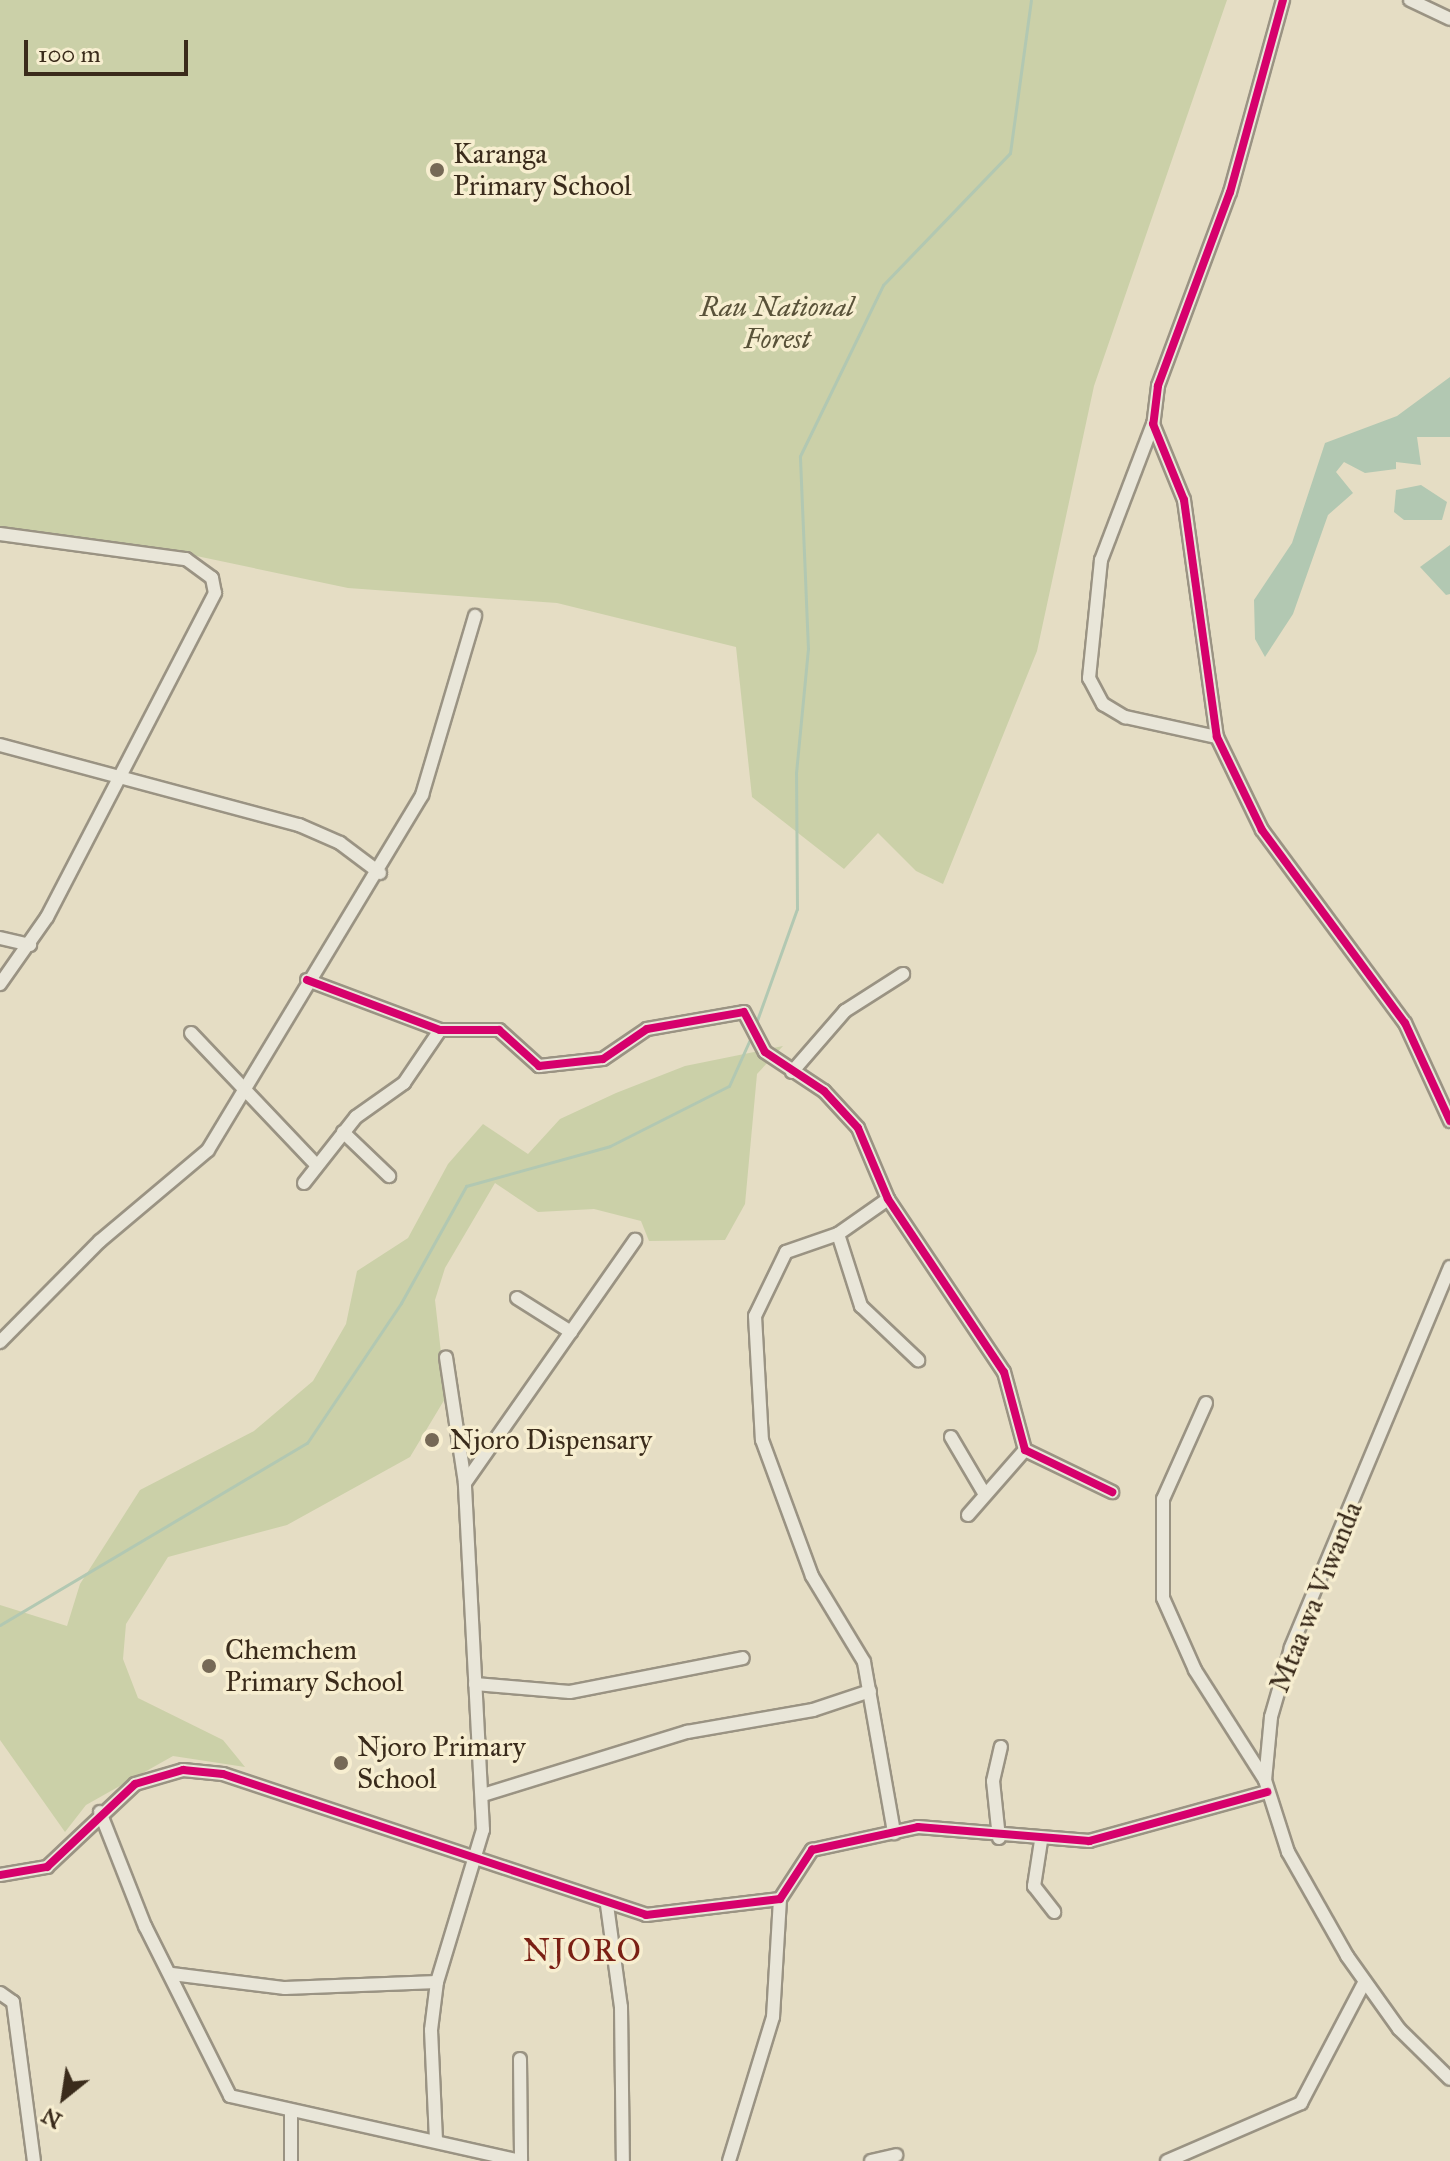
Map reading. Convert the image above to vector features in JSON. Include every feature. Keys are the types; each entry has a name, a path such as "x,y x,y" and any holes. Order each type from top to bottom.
{"street":[{"path":"1217,737 1125,717 1103,704 1089,678 1101,560 1153,424 1158,386 1230,192 1283,0"},
{"path":"1410,0 1450,19"},
{"path":"1153,424 1184,500 1217,737 1255,820 1405,1023 1450,1121"},
{"path":"0,534 186,559 212,578 210,610 126,775 30,945 0,984"},
{"path":"0,1342 100,1241 193,1167 307,980 380,873 422,795 475,616"},
{"path":"0,745 126,775 299,825 340,843 380,873"},
{"path":"0,938 30,945"},
{"path":"792,1072 845,1011 903,974"},
{"path":"307,980 440,1030 493,1028 527,1061 544,1067 603,1059 647,1029 741,1011 750,1022 756,1040 792,1072 824,1091 858,1128 888,1199 1004,1372 1025,1450 1112,1492"},
{"path":"304,1183 343,1132 404,1083 440,1030"},
{"path":"191,1033 245,1086 317,1166"},
{"path":"343,1132 389,1176"},
{"path":"888,1199 838,1234 786,1252 760,1296 760,1430 794,1535 864,1662 894,1833"},
{"path":"838,1234 861,1306 918,1360"},
{"path":"465,1483 635,1240"},
{"name":"Mtaa wa Viwanda","path":"1450,1267 1296,1636 1271,1717 1266,1786 1288,1852 1364,1983 1450,2079"},
{"path":"517,1298 571,1332"},
{"path":"436,2140 431,2030 437,1982 478,1859 483,1795 465,1483 446,1357"},
{"path":"729,2161 773,2017 780,1899 812,1850 929,1826 999,1838 1089,1841 1266,1786 1195,1670 1163,1598 1163,1499 1206,1403"},
{"path":"951,1437 984,1493"},
{"path":"968,1515 984,1493 1025,1450"},
{"path":"475,1684 570,1692 743,1658"},
{"path":"483,1795 687,1732 813,1710 870,1691"},
{"path":"999,1838 993,1781 1001,1747"},
{"path":"0,1875 47,1867 100,1812 147,1778 201,1770 478,1859 607,1905 646,1915 780,1899"},
{"path":"100,1812 225,2090 291,2111 436,2140 483,2156 521,2161 520,2059"},
{"path":"1041,1841 1034,1886 1054,1912"},
{"path":"607,1905 621,2007 623,2161"},
{"path":"172,1974 285,1988 437,1982"},
{"path":"1167,2161 1301,2103 1364,1983"},
{"path":"0,1993 13,2002 34,2161"},
{"path":"291,2111 291,2161"},
{"path":"871,2161 896,2155"}],"green space":[{"name":"Rau National Forest","path":"0,0 1227,0 1094,386 1037,651 943,884 916,871 878,833 844,869 752,797 736,647 557,603 348,588 187,554 0,528"},
{"path":"783,1046 757,1074 745,1204 725,1240 649,1241 641,1221 594,1209 538,1212 495,1183 445,1268 435,1300 446,1397 410,1457 287,1525 168,1557 126,1624 123,1659 138,1698 223,1740 245,1767 173,1756 86,1805 65,1832 0,1740 0,1605 67,1626 80,1584 140,1490 254,1431 313,1381 346,1324 357,1271 408,1238 448,1164 483,1124 528,1154 560,1119 616,1093 685,1066"}],"shaded area":[{"path":"1450,377 1450,437 1417,437 1421,465 1396,462 1396,469 1365,473 1344,462 1336,472 1353,493 1328,515 1293,614 1265,657 1255,639 1254,600 1292,543 1325,443 1397,416"},
{"path":"1421,485 1447,502 1442,520 1404,520 1394,512 1396,490"},
{"path":"1450,545 1450,594 1446,595 1420,567"}],"waterway":[{"path":"755,1026 797,909 796,773 808,649 800,456 883,285 1010,153 1031,0"},
{"path":"0,1625 307,1443 401,1303 466,1186 610,1146 729,1086 751,1037"}],"cycle path":[{"path":"1283,0 1230,192 1158,386 1153,424 1184,500 1217,737 1262,830 1405,1023 1450,1121"},
{"path":"307,980 440,1030 499,1030 539,1066 603,1059 647,1029 744,1012 765,1052 824,1091 858,1128 888,1199 1004,1372 1025,1450 1112,1492"},
{"path":"0,1875 47,1867 135,1784 183,1770 223,1774 646,1915 780,1899 812,1850 918,1827 1089,1841 1267,1792"}],"place":[{"name":"Karanga Primary School","path":"437,170"},
{"name":"Njoro Dispensary","path":"432,1440"},
{"name":"Chemchem Primary School","path":"209,1666"},
{"name":"Njoro Primary School","path":"341,1763"}],"district":[{"name":"NJORO","path":"583,1951"}]}
